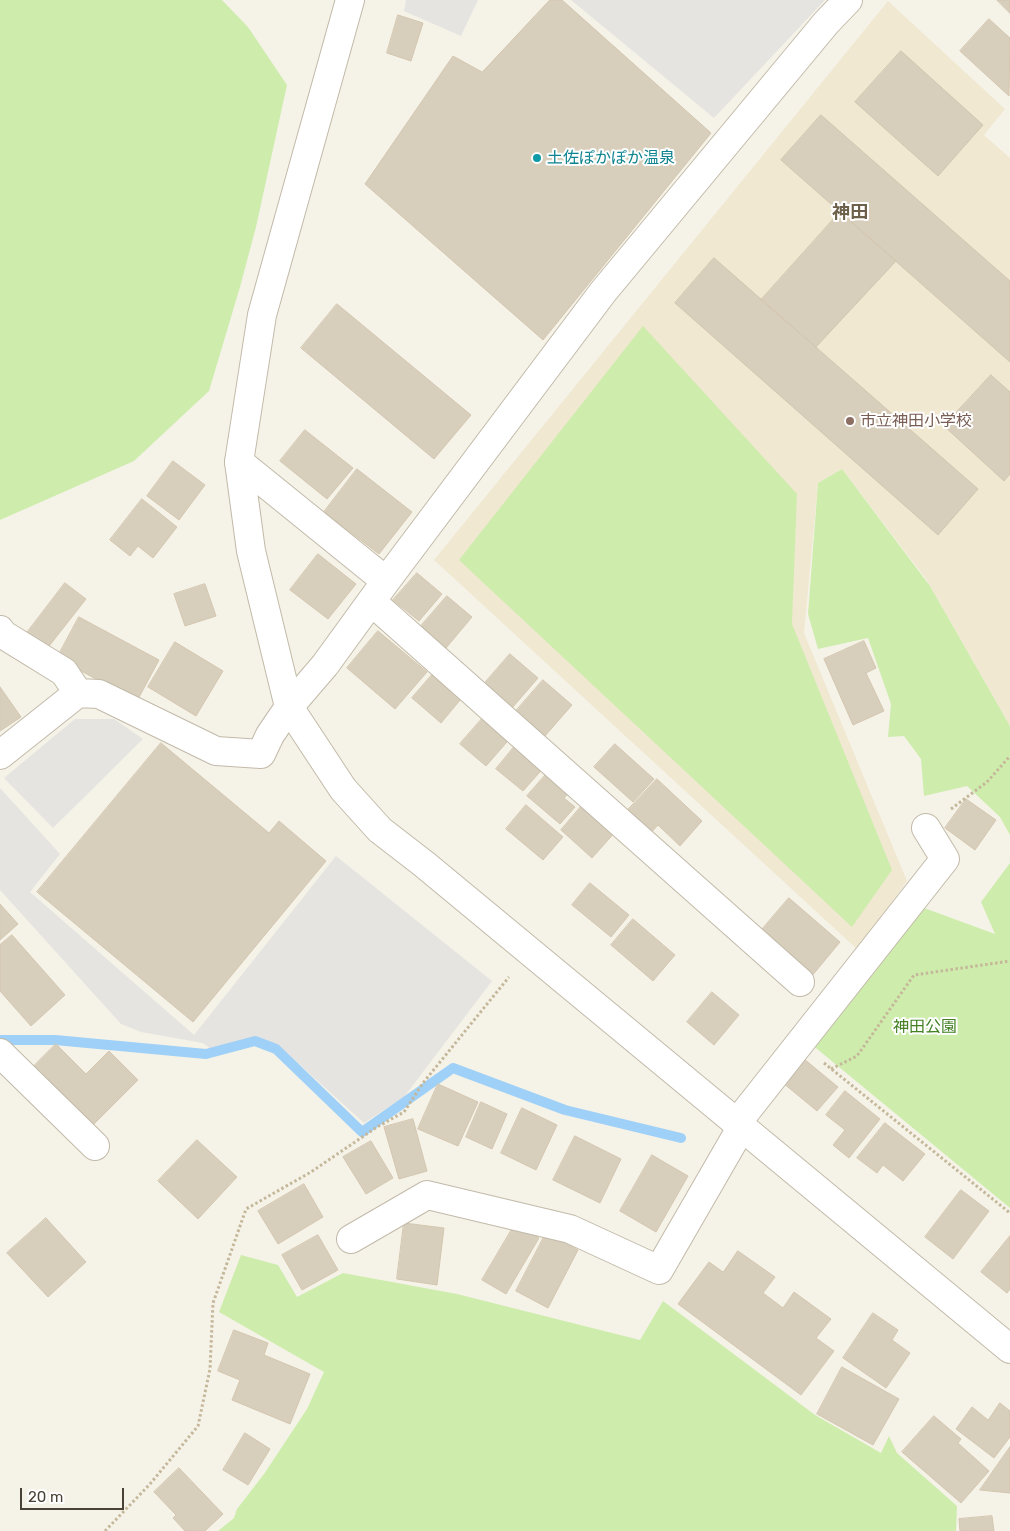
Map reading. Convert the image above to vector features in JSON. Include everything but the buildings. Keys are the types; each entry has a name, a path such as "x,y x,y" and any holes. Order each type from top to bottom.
{"street":[{"path":"350,0 262,316 239,462 251,551 289,707 342,789 380,830 424,864 1010,1349"},
{"path":"0,755 78,693 99,694 216,751 261,754 270,735 289,707 325,665 603,292 826,23 848,0"},
{"path":"239,462 800,982"},
{"path":"0,630 4,635 64,672 78,693"},
{"path":"351,1239 427,1195 570,1229 659,1270 739,1126 799,1043 944,859 926,828"},
{"path":"2,1055 95,1146"}],"path":[{"path":"926,828 987,782 1010,756"},
{"path":"832,1069 856,1056 914,975 1010,960"},
{"path":"105,1531 150,1484 198,1426 210,1369 213,1303 246,1209 310,1172 377,1127 404,1112 423,1083 511,975"},
{"path":"799,1043 1010,1213"}],"shaded area":[{"path":"406,0 478,0 461,36 404,11"},
{"path":"571,0 825,0 714,118"},
{"path":"888,1 1005,109 984,135 1010,158 1010,726 926,579 842,469 818,483 804,633 907,881 858,950 434,560"},
{"path":"75,719 114,719 143,739 53,828 4,778"},
{"path":"0,788 60,854 30,892 194,1035 336,856 492,981 404,1097 364,1123 279,1046 256,1036 211,1049 203,1043 141,1032 121,1024 0,890"}],"green space":[{"path":"0,0 222,0 248,27 287,85 256,227 209,391 134,461 0,520"},
{"path":"643,326 797,494 792,624 892,870 852,927 459,560"},
{"path":"842,469 930,586 1010,726 1010,835 1000,817 967,786 924,796 921,759 904,736 888,737 891,704 868,638 818,649 808,614 818,483"},
{"name":"神田公園","path":"1010,863 1010,1208 805,1039 916,905 995,934 981,902"},
{"path":"241,1255 278,1265 297,1297 343,1273 457,1294 640,1340 663,1301 815,1415 881,1453 889,1436 897,1453 957,1506 956,1531 218,1531 234,1518 237,1509 264,1474 307,1409 324,1372 219,1312"}],"waterway":[{"path":"0,1040 55,1040 206,1054 255,1041 276,1049 362,1132 453,1068 565,1110 681,1138"}],"place":[{"name":"土佐ぽかぽか温泉","path":"537,158"},
{"name":"市立神田小学校","path":"850,421"}],"district":[{"name":"神田","path":"850,213"}]}
